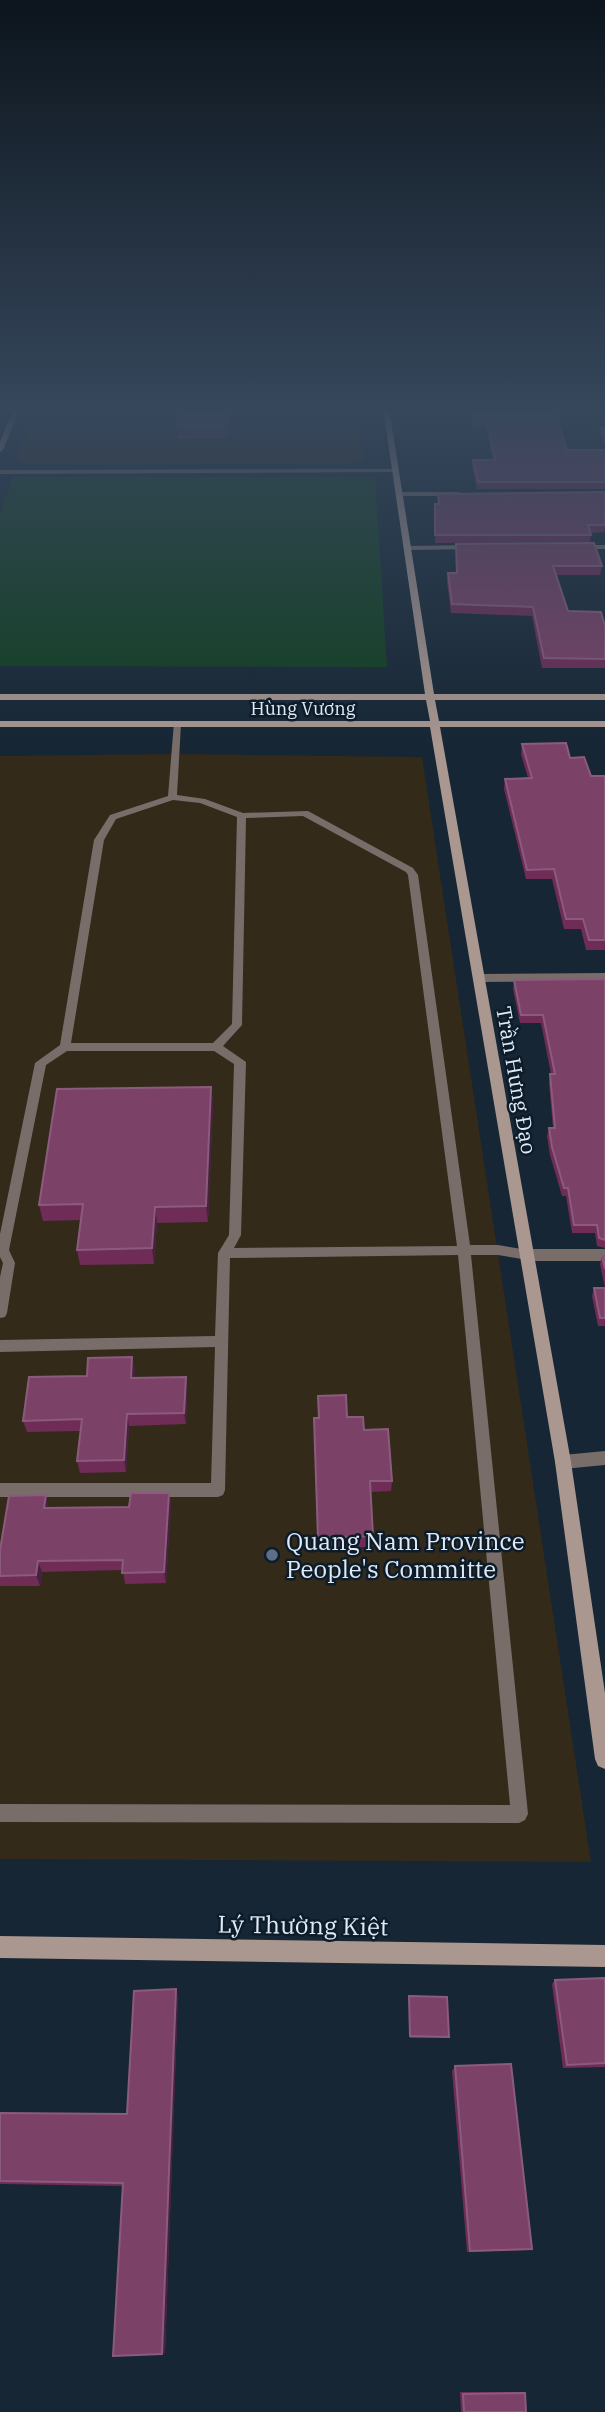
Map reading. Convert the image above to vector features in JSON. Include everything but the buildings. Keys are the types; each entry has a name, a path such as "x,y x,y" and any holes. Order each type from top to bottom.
{"street":[{"name":"Trần Hưng Đạo","path":"403,521 434,724 598,1665 605,1759"},
{"path":"408,548 486,547"},
{"path":"565,547 605,547"},
{"name":"Hùng Vương","path":"0,698 605,697"},
{"name":"Hùng Vương","path":"0,724 605,724"},
{"path":"479,978 605,977"},
{"path":"528,1255 605,1255"},
{"path":"563,1462 605,1458"},
{"name":"Lý Thường Kiệt","path":"0,1947 605,1956"}],"lane":[{"path":"172,797 177,724"},
{"path":"0,1813 519,1814 464,1251 413,875 410,870 305,813 242,816 202,801 172,797 113,817 99,840 65,1047"},
{"path":"216,1046 237,1024 242,816"},
{"path":"0,1313 9,1263 3,1250 41,1063 65,1047 216,1046 240,1062 235,1235 224,1253 218,1490 0,1490"},
{"path":"224,1253 498,1250 528,1255"},
{"path":"0,1346 222,1341"}],"shaded area":[{"name":"Quang Nam Province People's Committe","path":"175,754 422,757 591,1862 0,1859 0,756"}],"green space":[{"path":"0,521 378,521 387,667 0,666"}],"place":[{"name":"Quang Nam Province People's Committe","path":"272,1555"}]}
